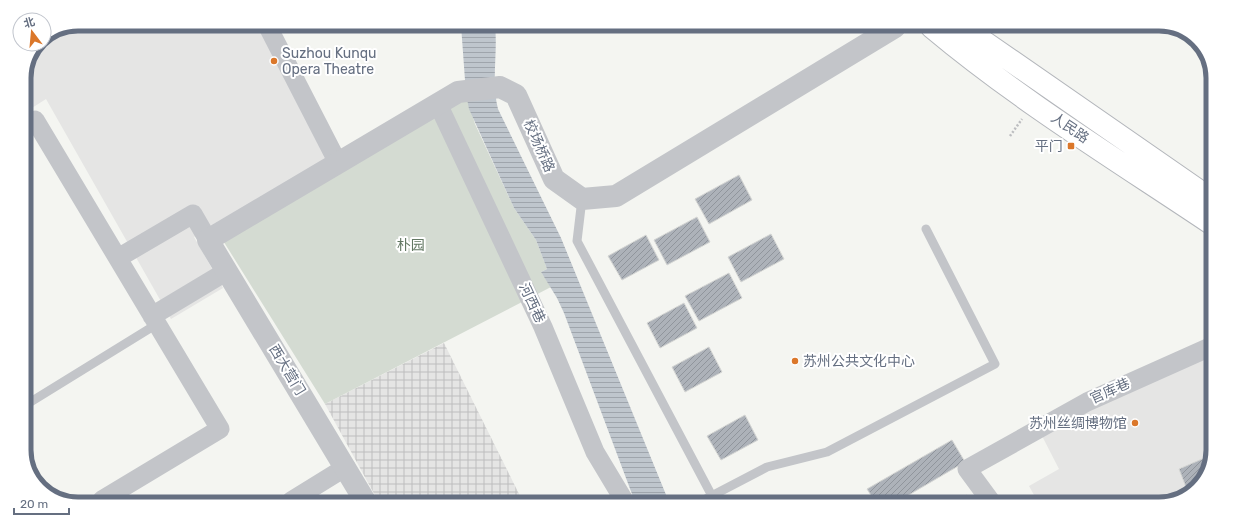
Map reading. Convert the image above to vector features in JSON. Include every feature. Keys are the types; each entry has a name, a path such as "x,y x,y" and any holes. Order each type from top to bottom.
{"main road":[{"name":"人民路","path":"937,31 964,54 1033,103 1206,220"},
{"name":"人民路","path":"971,31 984,42 1206,196"}],"street":[{"path":"270,31 338,164"},
{"path":"582,199 616,196 888,31"},
{"name":"校场桥路","path":"208,240 458,92 500,87 516,95 554,179 582,199"},
{"name":"河西巷","path":"438,104 544,327 595,452 622,497"},
{"path":"31,123 35,120 220,429 107,497"},
{"path":"118,258 193,214 208,240"},
{"name":"西大营门","path":"208,240 363,497"},
{"path":"155,320 227,271"},
{"name":"官库巷","path":"988,497 967,469 1087,402 1206,349"},
{"path":"297,497 346,467"}],"lane":[{"path":"582,199 577,241 712,496 767,467 827,452 995,364 926,230"},
{"path":"31,401 155,320"}],"shaded area":[{"path":"78,31 271,31 338,151 194,237 223,288 171,319 46,99 31,109 31,75 33,66 39,52 52,52 52,39 54,37 69,32"},
{"path":"461,31 496,31 495,88 498,109 561,238 667,497 633,497 564,313 557,298 541,272 547,269 536,240 514,208 469,109 466,94"},
{"path":"444,343 521,497 376,497 325,404"},
{"name":"苏州丝绸博物馆","path":"1206,356 1205,459 1200,474 1196,479 1185,489 1174,495 1159,497 1035,497 1029,486 1059,469 1041,434"}],"green space":[{"name":"朴园","path":"466,94 475,124 514,208 536,240 547,269 541,272 551,287 325,404 222,239"}],"building":[{"path":"739,175 752,200 709,224 695,199"},
{"path":"697,217 710,242 667,265 654,240"},
{"path":"771,234 784,259 741,282 728,257"},
{"path":"646,235 659,260 622,280 608,256"},
{"path":"729,273 742,298 699,321 685,296"},
{"path":"684,303 697,328 660,348 647,323"},
{"path":"709,347 722,372 685,392 672,367"},
{"path":"745,415 758,440 721,460 707,436"},
{"path":"952,440 965,462 905,497 872,497 867,489"},
{"path":"1205,458 1200,474 1186,488 1179,469"}],"place":[{"name":"Suzhou Kunqu Opera Theatre","path":"274,61"},
{"name":"平门","path":"1071,146"},
{"name":"苏州公共文化中心","path":"795,361"},
{"name":"苏州丝绸博物馆","path":"1135,423"}]}
